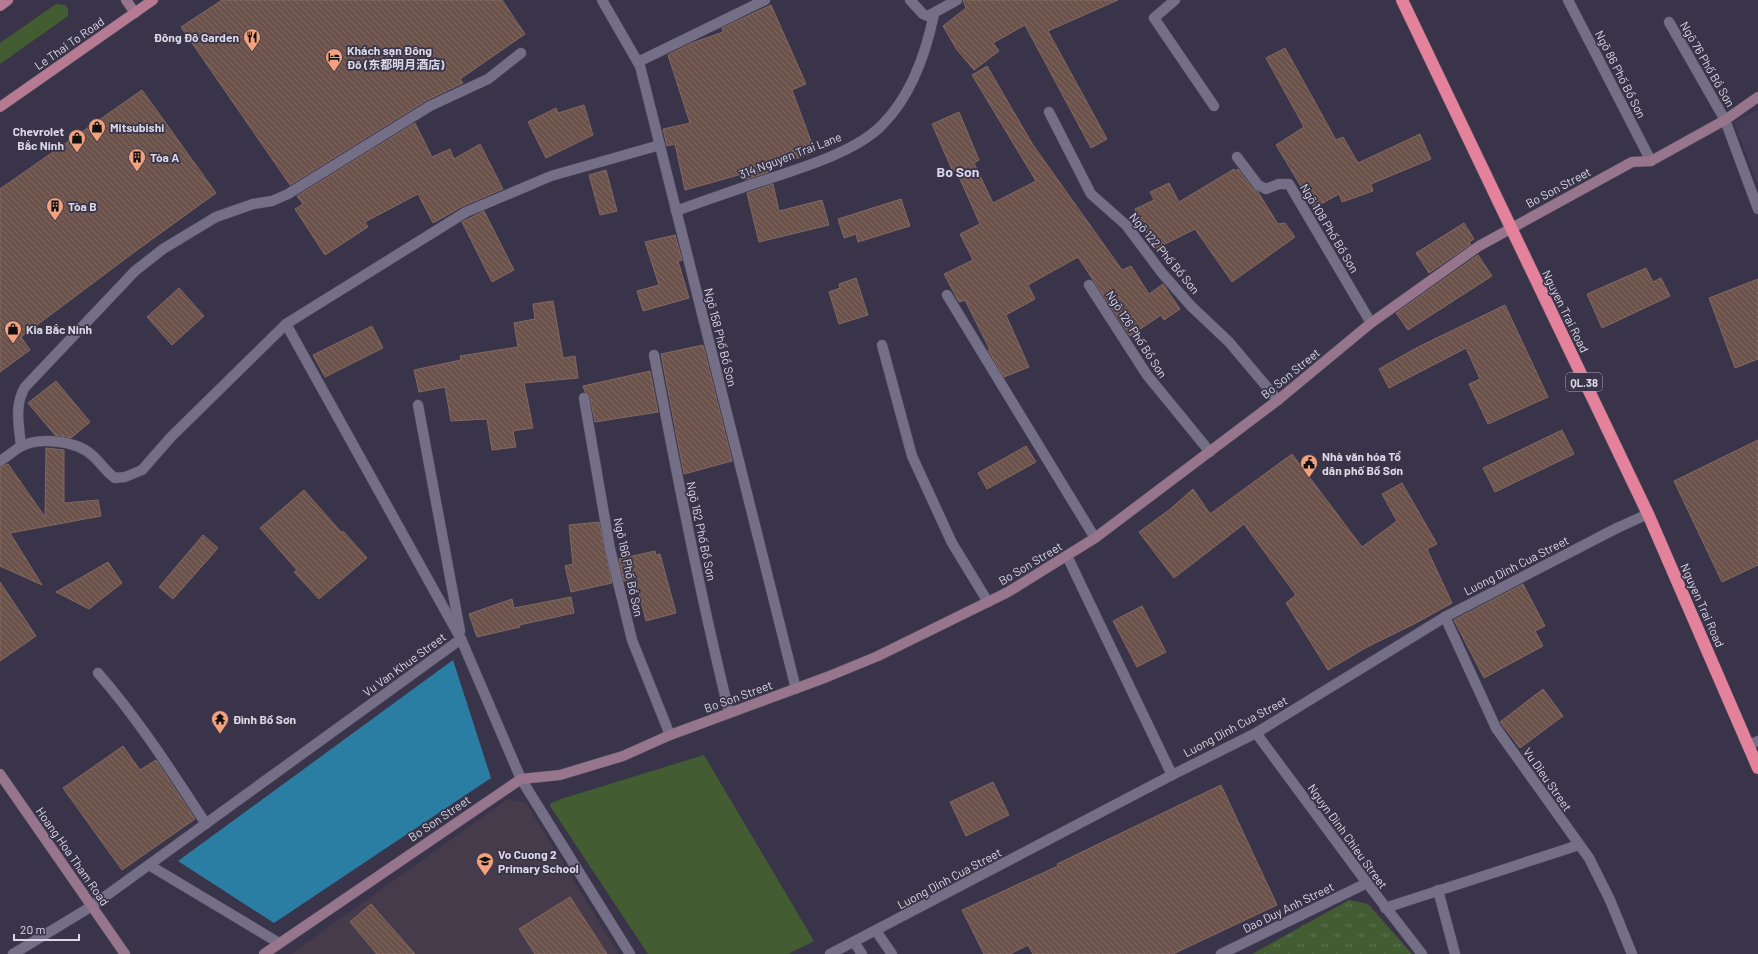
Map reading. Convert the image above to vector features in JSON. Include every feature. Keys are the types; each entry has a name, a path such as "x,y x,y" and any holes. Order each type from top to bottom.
{"highway":[{"name":"Nguyen Trai Road","path":"1402,0 1648,514 1753,743 1758,768"}],"main road":[{"path":"0,6 8,0"},
{"name":"Le Thai To Road","path":"0,107 153,0"}],"street":[{"path":"126,0 135,13"},
{"name":"Ngõ 158 Phố Bồ Sơn","path":"602,0 638,62 796,689"},
{"path":"638,62 765,0"},
{"path":"910,0 923,14 928,16 957,0"},
{"path":"1175,0 1154,18 1214,106"},
{"name":"Ngõ 86 Phố Bồ Sơn","path":"1568,0 1651,161"},
{"name":"314 Nguyen Trai Lane","path":"676,211 828,157 857,143 881,126 893,112 911,83 926,47 934,14"},
{"name":"Ngõ 76 Phố Bồ Sơn","path":"1669,22 1725,120 1758,209"},
{"path":"21,446 18,406 20,395 25,387 135,271 164,249 216,217 253,204 272,201 288,194 430,106 488,79 521,52"},
{"name":"Bo Son Street","path":"264,954 279,942 521,779 560,776 623,756 670,735 796,689 878,656 988,602 1095,538 1278,400 1371,323 1480,246 1510,228 1632,162 1651,161 1725,120 1758,97"},
{"name":"Ngõ 122 Phố Bồ Sơn","path":"1049,112 1091,194 1126,225 1162,273 1191,306 1229,342 1278,400"},
{"path":"0,461 21,446 52,442 74,445 93,455 115,478 132,475 142,470 171,437 286,324 466,212 551,176 660,145"},
{"name":"Ngõ 108 Phố Bồ Sơn","path":"1237,157 1258,185 1266,189 1279,184 1289,184 1371,323"},
{"name":"Ngõ 126 Phố Bồ Sơn","path":"1089,285 1146,376 1210,452"},
{"path":"947,295 1095,538"},
{"path":"286,324 461,639"},
{"path":"882,344 912,456 952,543 988,602"},
{"name":"Ngõ 162 Phố Bồ Sơn","path":"654,355 709,630 730,712"},
{"name":"Ngõ 166 Phố Bồ Sơn","path":"584,398 610,549 632,640 670,735"},
{"path":"418,405 461,639"},
{"name":"Luong Dinh Cua Street","path":"830,954 1172,775 1256,733 1445,617 1617,528 1648,514"},
{"path":"1067,556 1172,775"},
{"name":"Vu Dieu Street","path":"1445,617 1496,728 1589,858 1610,900 1632,954"},
{"name":"Vu Van Khue Street","path":"13,954 92,906 461,639 521,779 630,954"},
{"path":"98,673 124,703 145,732 206,824"},
{"name":"Nguyn Dinh Chieu Street","path":"1256,733 1385,908 1422,954"},
{"name":"Hoang Hoa Tham Road","path":"0,774 124,954"},
{"path":"1385,908 1579,845"},
{"path":"149,865 279,942"},
{"name":"Dao Duy Anh Street","path":"1221,954 1367,884"},
{"path":"1438,890 1455,954"},
{"path":"876,931 892,954"},
{"path":"854,942 862,954"}],"shaded area":[{"path":"1758,110 1758,185 1734,122"},
{"name":"Vo Cuong 2 Primary School","path":"508,799 526,803 619,954 291,954"}],"green space":[{"path":"56,4 65,5 68,9 68,16 0,64 0,43"},
{"path":"704,755 814,941 788,954 648,954 550,806 551,803 561,799"},
{"path":"1349,900 1368,904 1412,954 1252,954"}],"water":[{"path":"453,660 491,778 274,923 178,861"}],"building":[{"path":"222,0 502,0 525,34 460,79 463,83 427,100 290,185 181,27"},
{"path":"963,0 1118,0 1048,31 1107,139 1091,148 1025,25 993,43 999,51 974,70 957,50 943,26 966,8"},
{"path":"771,5 806,84 792,90 815,152 769,168 769,172 744,180 742,174 685,190 675,144 667,146 663,129 690,123 668,55 692,43 723,32 722,28"},
{"path":"1285,48 1336,140 1343,137 1358,163 1420,134 1431,159 1371,184 1373,191 1342,202 1339,194 1314,208 1276,145 1304,127 1266,58"},
{"path":"987,66 1033,145 1122,270 1131,266 1149,294 1163,284 1180,309 1164,320 1161,315 1130,336 1078,257 1028,285 1035,299 1006,315 1029,367 1004,377 988,350 990,350 965,300 959,302 944,274 973,260 960,234 980,224 956,170 953,172 932,124 959,112 979,160 974,163 993,203 1036,181 972,75"},
{"path":"142,90 216,193 21,337 30,350 0,372 0,189"},
{"path":"584,105 593,135 546,158 528,122 556,108 558,113"},
{"path":"415,123 432,157 450,149 454,159 480,144 503,189 463,206 433,223 418,194 365,222 368,227 325,255 295,209 303,204 297,196"},
{"path":"1234,169 1235,171 1238,169 1253,189 1258,192 1278,224 1285,223 1295,237 1232,282 1195,229 1155,249 1135,209 1154,200 1150,192 1169,183 1179,202"},
{"path":"606,170 617,211 600,215 589,175"},
{"path":"773,184 779,211 822,200 829,225 759,242 747,193"},
{"path":"901,199 910,226 858,242 856,234 844,238 838,219"},
{"path":"484,211 514,270 492,282 462,222"},
{"path":"1464,223 1474,239 1469,242 1471,244 1429,273 1416,253"},
{"path":"675,235 682,260 678,261 689,298 643,311 637,291 659,285 645,242"},
{"path":"1478,255 1492,276 1408,330 1396,313"},
{"path":"1646,268 1653,282 1661,278 1670,296 1602,328 1587,294"},
{"path":"856,278 868,315 839,324 829,292 840,288 839,284"},
{"path":"1758,279 1758,359 1735,368 1709,298"},
{"path":"179,288 204,316 172,345 147,317"},
{"path":"553,301 563,358 575,356 578,378 524,383 533,428 513,431 516,447 492,450 487,419 451,421 445,387 419,392 414,370 461,360 460,356 518,347 514,323 535,319 533,304"},
{"path":"1505,305 1548,397 1488,424 1469,384 1480,379 1466,348 1389,388 1379,369 1418,347"},
{"path":"372,326 383,348 325,377 313,355"},
{"path":"703,345 732,461 684,474 661,354"},
{"path":"650,371 658,412 595,422 590,397 585,392 583,386"},
{"path":"56,381 90,422 71,438 55,435 28,403"},
{"path":"1562,430 1574,454 1495,492 1483,468"},
{"path":"1758,440 1758,565 1722,582 1674,481"},
{"path":"1026,446 1036,462 987,489 978,473"},
{"path":"46,448 64,450 64,503 98,500 101,516 10,533 42,585 0,566 0,467 8,464 45,517"},
{"path":"1292,454 1362,547 1397,521 1382,494 1402,483 1437,544 1427,549 1452,603 1367,647 1328,670 1286,603 1296,595 1244,524 1174,578 1139,532 1169,510 1193,489 1210,514"},
{"path":"304,490 342,533 343,531 367,558 319,599 294,572 297,570 260,528"},
{"path":"599,522 612,583 571,592 565,566 573,564 569,525"},
{"path":"203,535 218,548 173,599 159,587"},
{"path":"655,551 656,555 660,554 676,613 646,621 635,578 624,581 619,559"},
{"path":"108,562 122,583 89,609 56,592"},
{"path":"0,582 36,636 0,661"},
{"path":"1523,584 1545,626 1535,631 1543,646 1484,678 1454,620"},
{"path":"571,597 574,613 519,625 520,627 477,637 469,614 512,599 514,608"},
{"path":"1142,606 1166,652 1137,667 1113,621"},
{"path":"1543,689 1563,716 1520,748 1500,722"},
{"path":"123,746 140,770 156,760 195,819 122,870 63,788"},
{"path":"993,782 1009,815 966,836 950,802"},
{"path":"1221,785 1277,905 1173,954 1033,954 1028,945 1010,954 984,954 962,910 1058,866 1057,864"},
{"path":"570,897 607,954 535,954 519,929"},
{"path":"371,904 415,954 377,954 350,922"}],"place":[{"name":"Đông Đô Garden","path":"252,52"},
{"name":"Khách sạn Đông Đô (东都明月酒店)","path":"334,72"},
{"name":"Mitsubishi","path":"97,142"},
{"name":"Chevrolet Bắc Ninh","path":"77,153"},
{"name":"Tòa A","path":"137,172"},
{"name":"Tòa B","path":"55,221"},
{"name":"Kia Bắc Ninh","path":"13,344"},
{"name":"Nhà văn hóa Tổ dân phố Bồ Sơn","path":"1309,478"},
{"name":"Đình Bồ Sơn","path":"220,734"},
{"name":"Vo Cuong 2 Primary School","path":"485,876"}],"district":[{"name":"Bo Son","path":"958,171"}]}
